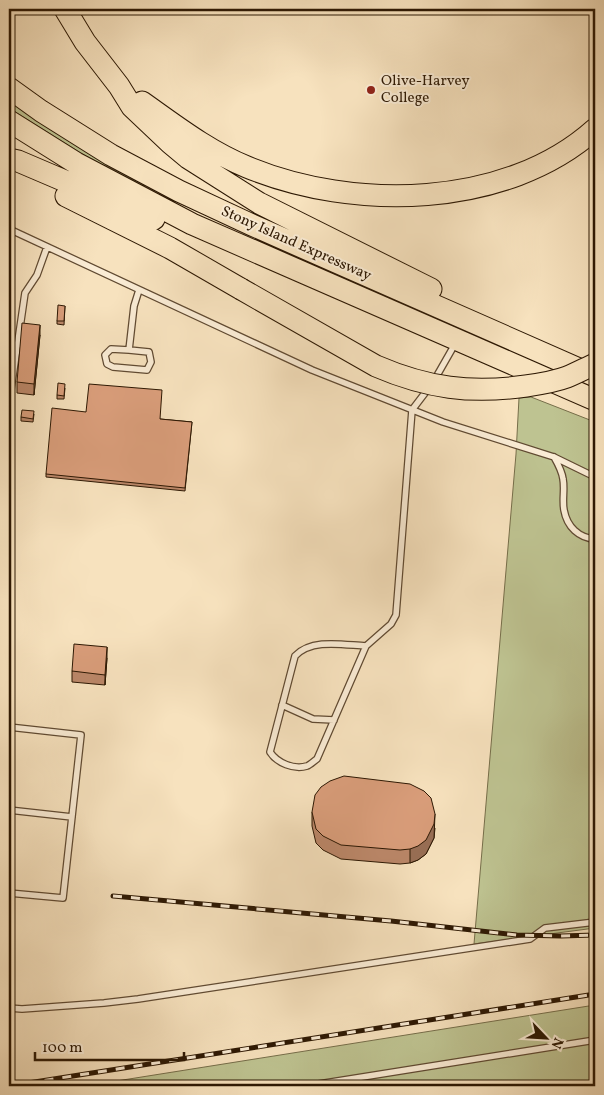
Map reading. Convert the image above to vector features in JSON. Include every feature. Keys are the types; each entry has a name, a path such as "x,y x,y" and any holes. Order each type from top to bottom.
{"highway":[{"path":"65,9 85,42 119,86 132,107 188,158 215,177 259,203 486,317 518,342"},
{"path":"119,86 196,142 223,156 269,176 296,184 352,194 379,196 435,194 492,183 544,163 566,150 595,128"},
{"name":"Stony Island Expressway","path":"9,88 41,111 111,155 179,191 252,226 595,376"},
{"name":"Stony Island Expressway","path":"9,121 76,163 176,216 595,400"},
{"path":"9,159 18,161 286,275 332,285"},
{"path":"9,165 170,248 376,366 398,376 441,387 472,390 506,389 530,386 566,377 595,364"}],"lane":[{"path":"9,229 312,370 443,422 554,457 595,477"},
{"path":"10,396 25,293 37,275 47,247"},
{"path":"130,350 134,306 139,290"},
{"path":"366,646 316,645 302,648 295,656 270,752 274,758 296,767 308,766 317,759 366,646 391,624 396,615 412,410 440,373 458,340"},
{"path":"111,349 130,350 149,352 151,362 147,370 113,367 107,364 105,356 111,349"},
{"path":"554,457 564,481 564,510 567,522 574,531 585,538 595,539"},
{"path":"282,705 313,719 334,720"},
{"path":"9,727 81,735 63,898 9,893"},
{"path":"9,810 72,817"},
{"path":"9,1008 22,1009 138,999 530,940 545,928 595,922"},
{"path":"306,1086 595,1040"}],"green space":[{"path":"9,101 69,141 145,185 140,187 92,160 9,108"},
{"path":"531,397 595,422 595,928 474,944 516,454 519,398"},
{"path":"595,1005 595,1086 85,1086"}],"building":[{"path":"58,305 65,306 64,321 57,321"},
{"path":"22,323 40,325 34,384 17,382"},
{"path":"58,383 65,384 64,396 57,395"},
{"path":"89,384 162,390 160,419 192,422 185,488 46,474 52,408 86,412"},
{"path":"22,410 34,411 33,419 21,417"},
{"path":"74,644 107,647 105,675 72,671"},
{"path":"344,776 410,784 424,791 431,798 435,814 434,824 426,840 418,846 400,850 341,845 323,836 316,829 312,812 315,795 321,787 330,781"}],"railway":[{"path":"113,896 391,921 517,935 595,935"},
{"path":"9,1086 595,994"}],"place":[{"name":"Olive-Harvey College","path":"371,90"}]}
